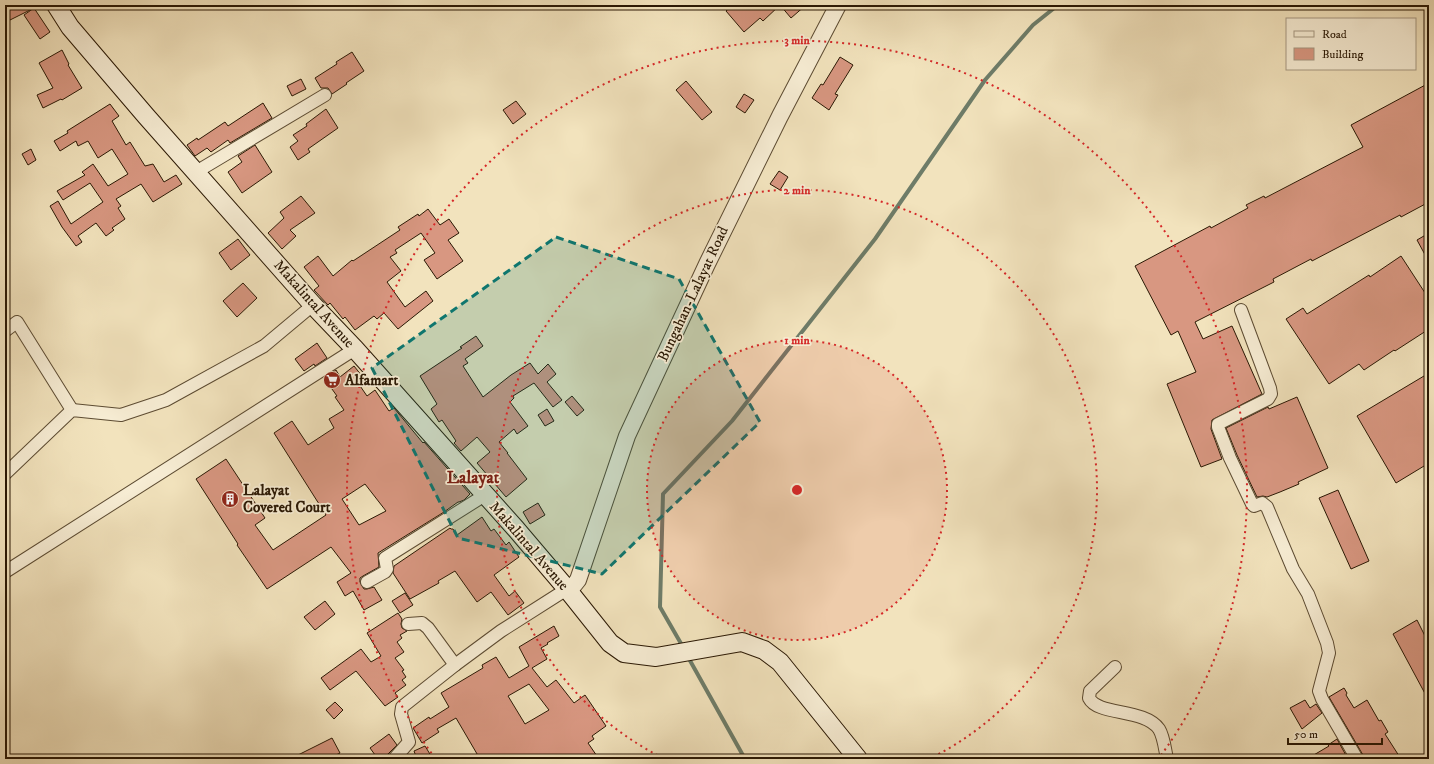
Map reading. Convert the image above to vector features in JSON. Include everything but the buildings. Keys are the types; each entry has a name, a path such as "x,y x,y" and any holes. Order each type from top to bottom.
{"main road":[{"name":"Makalintal Avenue","path":"56,5 75,33 146,116 313,305 355,349 485,495 567,589 610,643 624,653 656,658 742,642 764,650 780,662 858,759"}],"street":[{"name":"Bungahan-Lalayat Road","path":"567,589 574,585 578,580 627,436 670,343 776,123 838,5"},
{"path":"196,172 325,95"},
{"path":"5,474 72,410 121,415 166,400 264,346 313,305"},
{"path":"1241,310 1271,394 1268,399 1218,424 1218,427 1230,458 1252,504 1254,506 1262,503 1267,507 1293,569 1308,594 1327,643 1329,653 1319,690 1322,699 1357,759"},
{"path":"5,331 17,322 72,410"},
{"path":"5,572 355,349"},
{"path":"367,582 386,572 384,558 485,495"},
{"path":"394,759 409,742 401,714 402,707 454,665 502,631 567,589"},
{"path":"408,624 422,623 428,628 454,665"},
{"path":"1115,666 1090,691 1089,698 1091,702 1099,706 1146,718 1153,722 1160,730 1167,759"}],"highlighted area":[{"path":"556,237 679,279 760,422 602,574 458,538 372,368"}],"waterway":[{"path":"683,647 660,607 663,494 732,421 875,239 985,80 1033,25 1058,5"},
{"path":"688,657 745,759"}],"place":[{"name":"Alfamart","path":"332,380"},
{"name":"Lalayat Covered Court","path":"230,499"}],"district":[{"name":"Lalayat","path":"473,478"}]}
